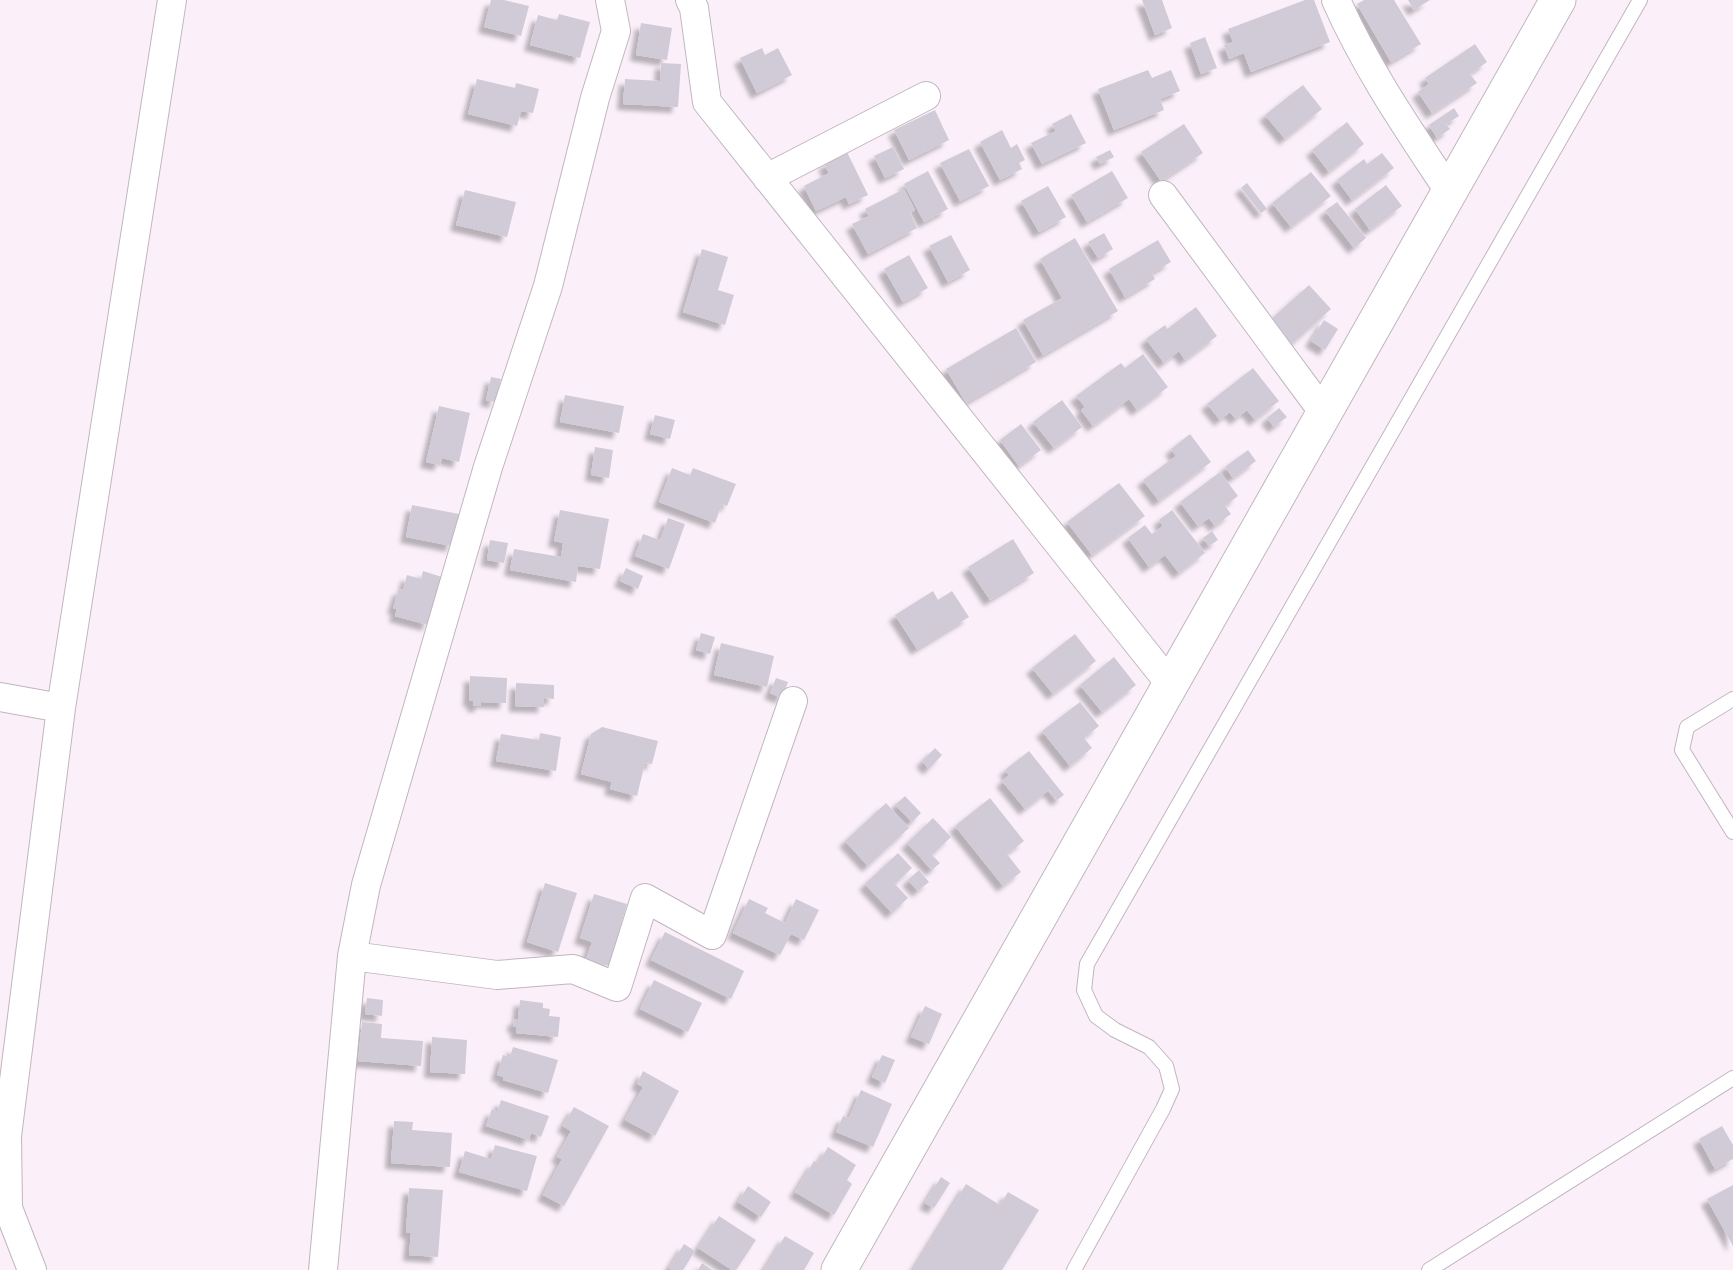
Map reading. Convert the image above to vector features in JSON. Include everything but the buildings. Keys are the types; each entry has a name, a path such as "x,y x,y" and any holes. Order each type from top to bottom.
{"street":[{"path":"32,1270 8,1208 7,1136 61,708 172,0"},
{"path":"323,1270 352,956 366,885 488,467 548,286 595,98 616,31 610,0"},
{"path":"690,0 694,8 706,102 1171,685"},
{"path":"1336,0 1355,42 1395,111 1449,191"},
{"path":"839,1270 1559,0"},
{"path":"767,178 926,96"},
{"path":"1163,195 1324,413"},
{"path":"0,697 61,708"},
{"path":"352,956 497,975 573,969 617,987 645,898 712,935 793,701"}],"lane":[{"path":"1074,1270 1172,1089 1166,1066 1149,1047 1115,1030 1096,1016 1084,990 1087,964 1640,0"},
{"path":"1733,699 1687,727 1682,750 1733,832"},
{"path":"1429,1270 1733,1078"}]}
